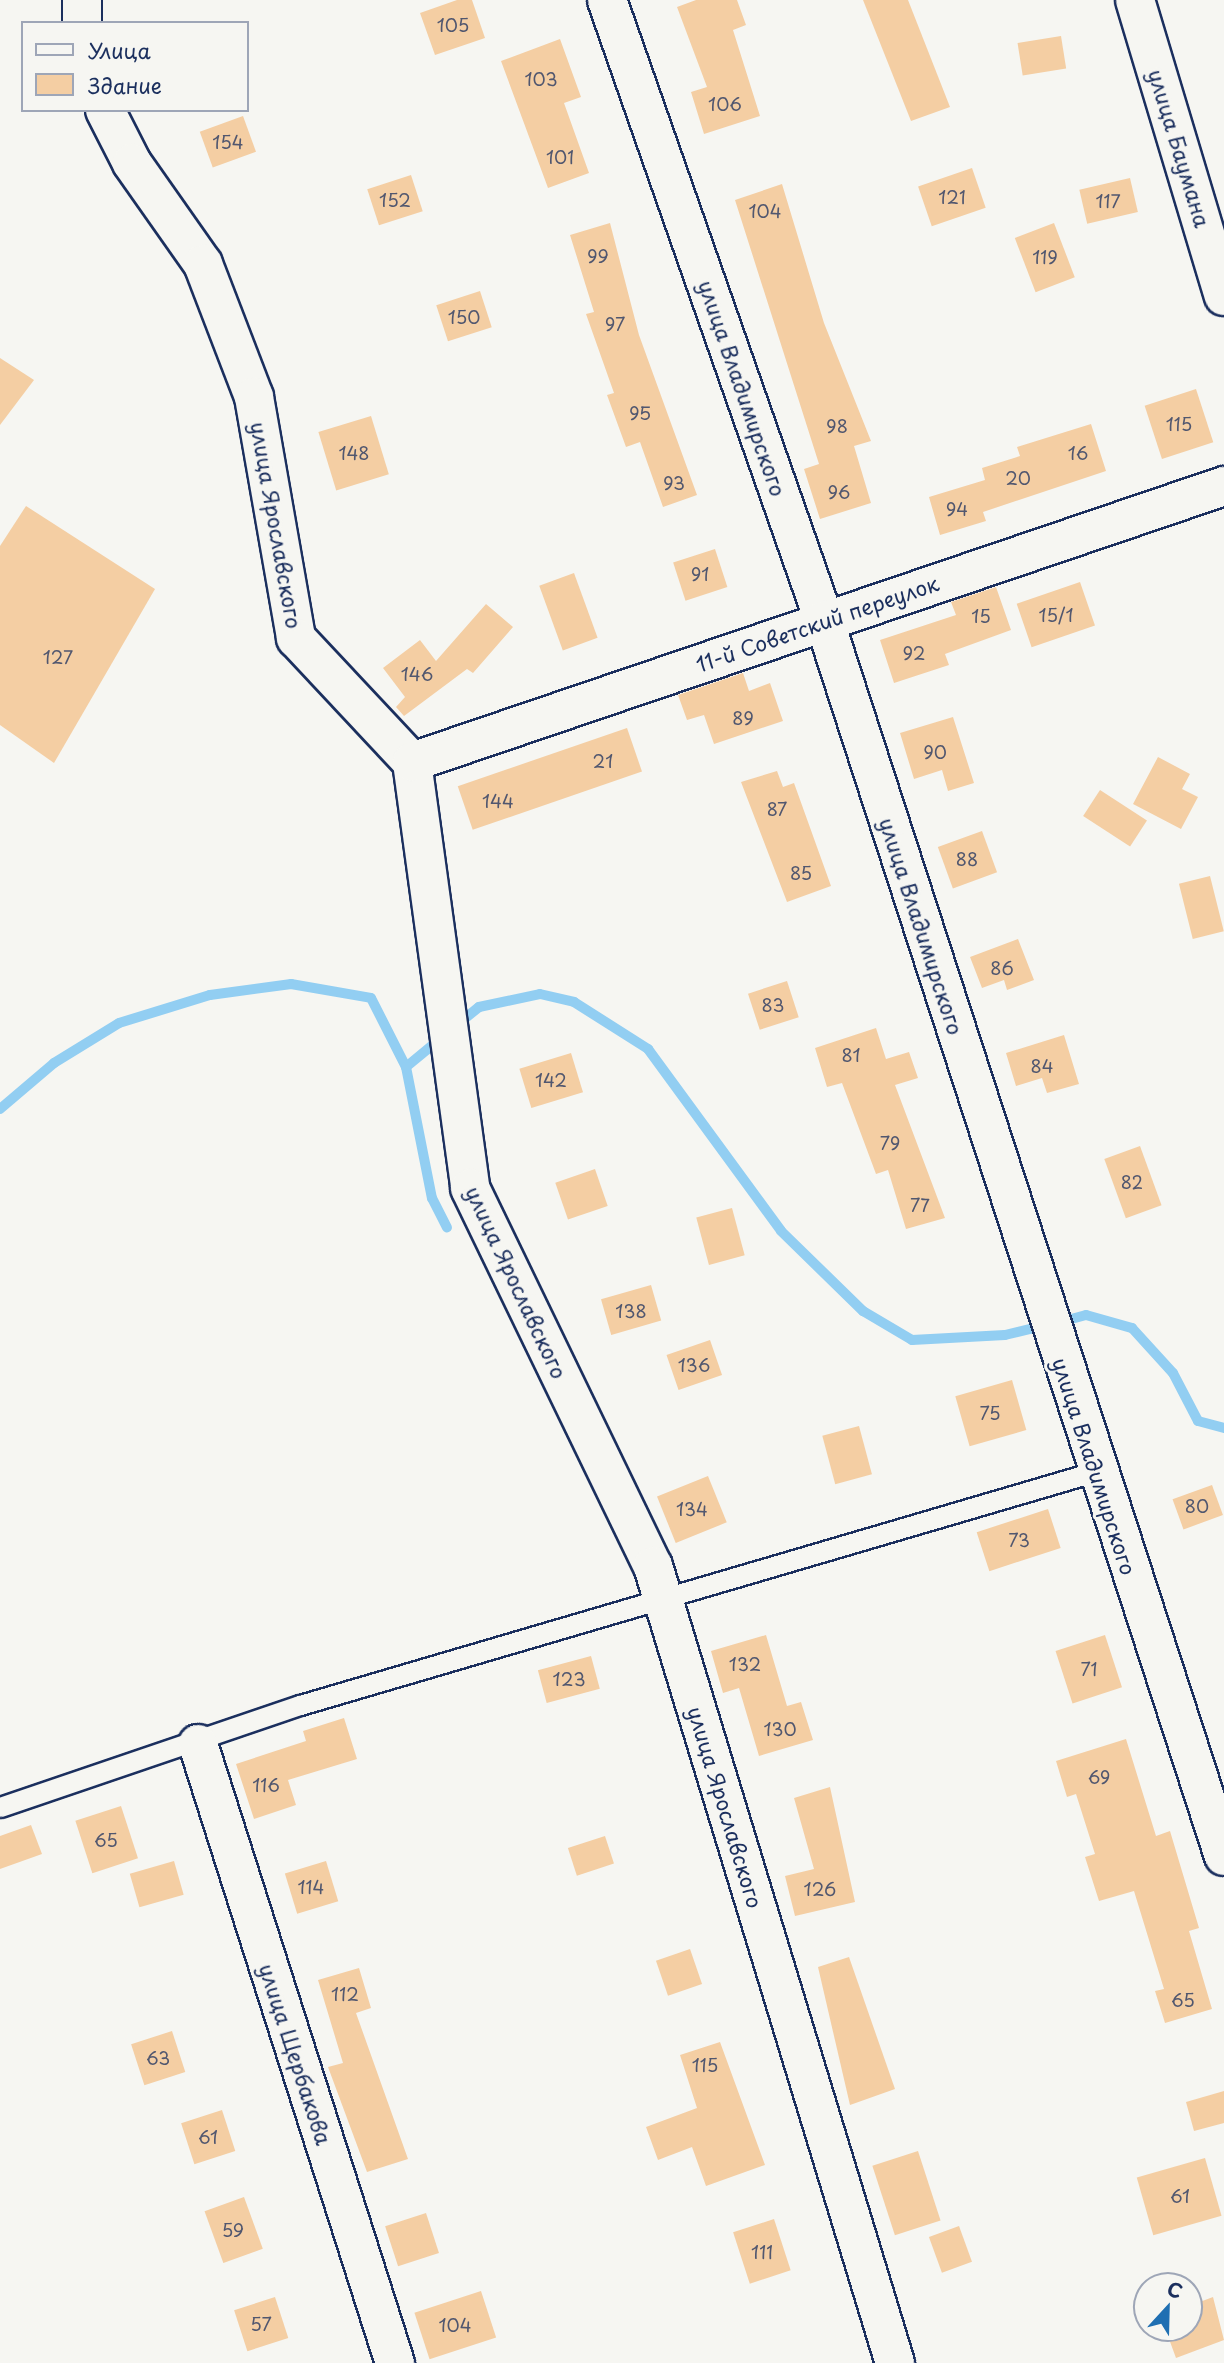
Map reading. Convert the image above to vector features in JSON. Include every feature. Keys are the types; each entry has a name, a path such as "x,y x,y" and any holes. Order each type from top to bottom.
{"street":[{"path":"82,0 82,21"},
{"name":"улица Владимирского","path":"607,0 824,620 1097,1471 1224,1856"},
{"name":"улица Баумана","path":"1136,0 1224,296"},
{"name":"улица Ярославского","path":"106,112 132,163 203,264 254,397 296,638 412,762 470,1188 663,1596 895,2363"},
{"name":"11-й Советский переулок","path":"412,762 1224,486"},
{"name":"улица Щербакова","path":"198,1744 395,2363"}],"lane":[{"path":"0,1807 198,1744 300,1705 663,1596 1097,1471"}],"building":[{"path":"457,0 472,0 485,38 435,55 420,13"},
{"path":"696,0 737,0 746,25 733,30 760,116 704,134 691,92 707,87 677,7"},
{"path":"863,0 908,0 950,107 911,121"},
{"path":"1061,36 1066,69 1023,75 1018,43"},
{"path":"560,39 581,97 564,103 589,173 548,188 501,61"},
{"path":"243,116 256,152 213,167 200,132"},
{"path":"972,168 986,208 932,226 918,187"},
{"path":"411,175 423,211 379,225 367,189"},
{"path":"1130,178 1138,212 1087,224 1079,190"},
{"path":"782,184 824,323 871,441 854,446 871,503 820,519 804,469 819,464 735,200"},
{"path":"610,223 639,335 697,495 663,507 640,442 626,447 607,395 614,393 586,314 594,312 570,235"},
{"path":"1054,223 1075,277 1036,292 1015,238"},
{"path":"480,291 492,327 448,341 436,305"},
{"path":"0,358 34,380 0,425"},
{"path":"1196,389 1213,442 1162,459 1145,406"},
{"path":"371,416 389,474 336,490 318,432"},
{"path":"1091,424 1106,471 983,512 986,521 940,535 929,497 985,480 982,468 1020,456 1017,447"},
{"path":"26,506 155,589 54,763 0,725 0,546"},
{"path":"715,549 727,587 686,601 673,563"},
{"path":"574,573 598,638 563,650 539,586"},
{"path":"1080,582 1095,625 1032,647 1017,604"},
{"path":"996,587 1011,630 945,654 949,665 894,683 880,640 956,615 951,602"},
{"path":"486,604 513,627 473,673 467,669 404,716 396,707 405,697 383,668 420,640 436,661"},
{"path":"743,673 749,691 770,683 783,721 714,744 704,715 687,720 678,695"},
{"path":"953,717 974,783 948,791 942,770 914,779 900,733"},
{"path":"627,728 642,771 473,830 458,786"},
{"path":"1158,757 1190,774 1182,789 1198,797 1181,829 1133,804"},
{"path":"777,771 783,787 794,783 831,886 787,902 741,782"},
{"path":"1100,790 1147,820 1130,846 1083,816"},
{"path":"982,831 997,872 953,888 938,847"},
{"path":"1210,876 1224,931 1193,939 1179,884"},
{"path":"1018,939 1034,980 1007,990 1004,980 982,988 970,957"},
{"path":"787,981 799,1017 760,1030 748,994"},
{"path":"876,1028 886,1059 909,1052 918,1078 895,1085 945,1218 906,1229 888,1170 876,1174 842,1083 827,1087 815,1048"},
{"path":"1064,1035 1079,1084 1047,1093 1042,1078 1016,1086 1006,1053"},
{"path":"571,1053 583,1092 531,1108 519,1069"},
{"path":"1140,1146 1162,1205 1126,1218 1104,1159"},
{"path":"595,1169 608,1206 568,1220 555,1183"},
{"path":"732,1208 745,1255 709,1265 696,1218"},
{"path":"651,1285 661,1321 611,1335 601,1299"},
{"path":"710,1340 722,1375 679,1390 667,1355"},
{"path":"1012,1380 1026,1430 970,1446 955,1396"},
{"path":"859,1426 872,1474 835,1484 822,1436"},
{"path":"708,1476 727,1522 676,1543 657,1497"},
{"path":"1212,1485 1223,1515 1183,1529 1173,1499"},
{"path":"1048,1509 1061,1548 989,1571 977,1532"},
{"path":"766,1635 787,1706 801,1702 813,1740 759,1756 739,1688 723,1693 711,1651"},
{"path":"1105,1635 1122,1687 1073,1703 1056,1651"},
{"path":"591,1656 600,1689 547,1703 538,1670"},
{"path":"344,1718 357,1759 288,1780 296,1805 254,1819 236,1764 306,1741 303,1731"},
{"path":"1126,1739 1156,1836 1170,1831 1199,1928 1189,1931 1212,2009 1165,2023 1155,1991 1164,1989 1134,1891 1099,1901 1085,1857 1095,1854 1076,1794 1067,1797 1056,1761"},
{"path":"830,1787 855,1902 795,1916 785,1876 814,1869 794,1798"},
{"path":"121,1806 138,1858 92,1873 75,1821"},
{"path":"31,1825 42,1854 0,1869 0,1836"},
{"path":"605,1836 614,1864 577,1876 568,1848"},
{"path":"174,1861 184,1895 139,1907 130,1874"},
{"path":"326,1861 338,1901 297,1914 285,1874"},
{"path":"690,1949 702,1984 668,1996 656,1961"},
{"path":"849,1957 895,2089 850,2105 818,1967"},
{"path":"359,1968 371,2008 356,2013 408,2159 367,2172 328,2067 343,2063 318,1980"},
{"path":"172,2031 185,2072 144,2085 131,2044"},
{"path":"720,2042 765,2165 706,2186 692,2147 658,2160 646,2127 697,2108 680,2055"},
{"path":"1224,2091 1224,2123 1194,2131 1186,2102"},
{"path":"222,2110 235,2151 194,2164 181,2123"},
{"path":"918,2151 941,2220 895,2235 872,2166"},
{"path":"1205,2158 1222,2216 1153,2235 1137,2178"},
{"path":"244,2197 263,2249 223,2263 205,2211"},
{"path":"426,2213 439,2253 398,2266 385,2226"},
{"path":"774,2219 791,2270 750,2284 733,2232"},
{"path":"959,2226 972,2262 942,2273 929,2237"},
{"path":"481,2291 496,2338 430,2359 414,2313"},
{"path":"275,2297 288,2338 247,2351 234,2310"},
{"path":"1213,2297 1224,2340 1176,2358 1170,2342 1203,2342 1203,2301"}],"waterway":[{"path":"0,1109 54,1063 119,1023 210,995 291,984 371,998 406,1067 432,1198 447,1227"},
{"path":"458,1024 479,1007 540,994 574,1002 648,1049 781,1231 863,1311 912,1340 1005,1335 1046,1325"},
{"path":"406,1067 441,1038"},
{"path":"1060,1322 1086,1315 1132,1328 1173,1373 1198,1421 1224,1428"}]}
